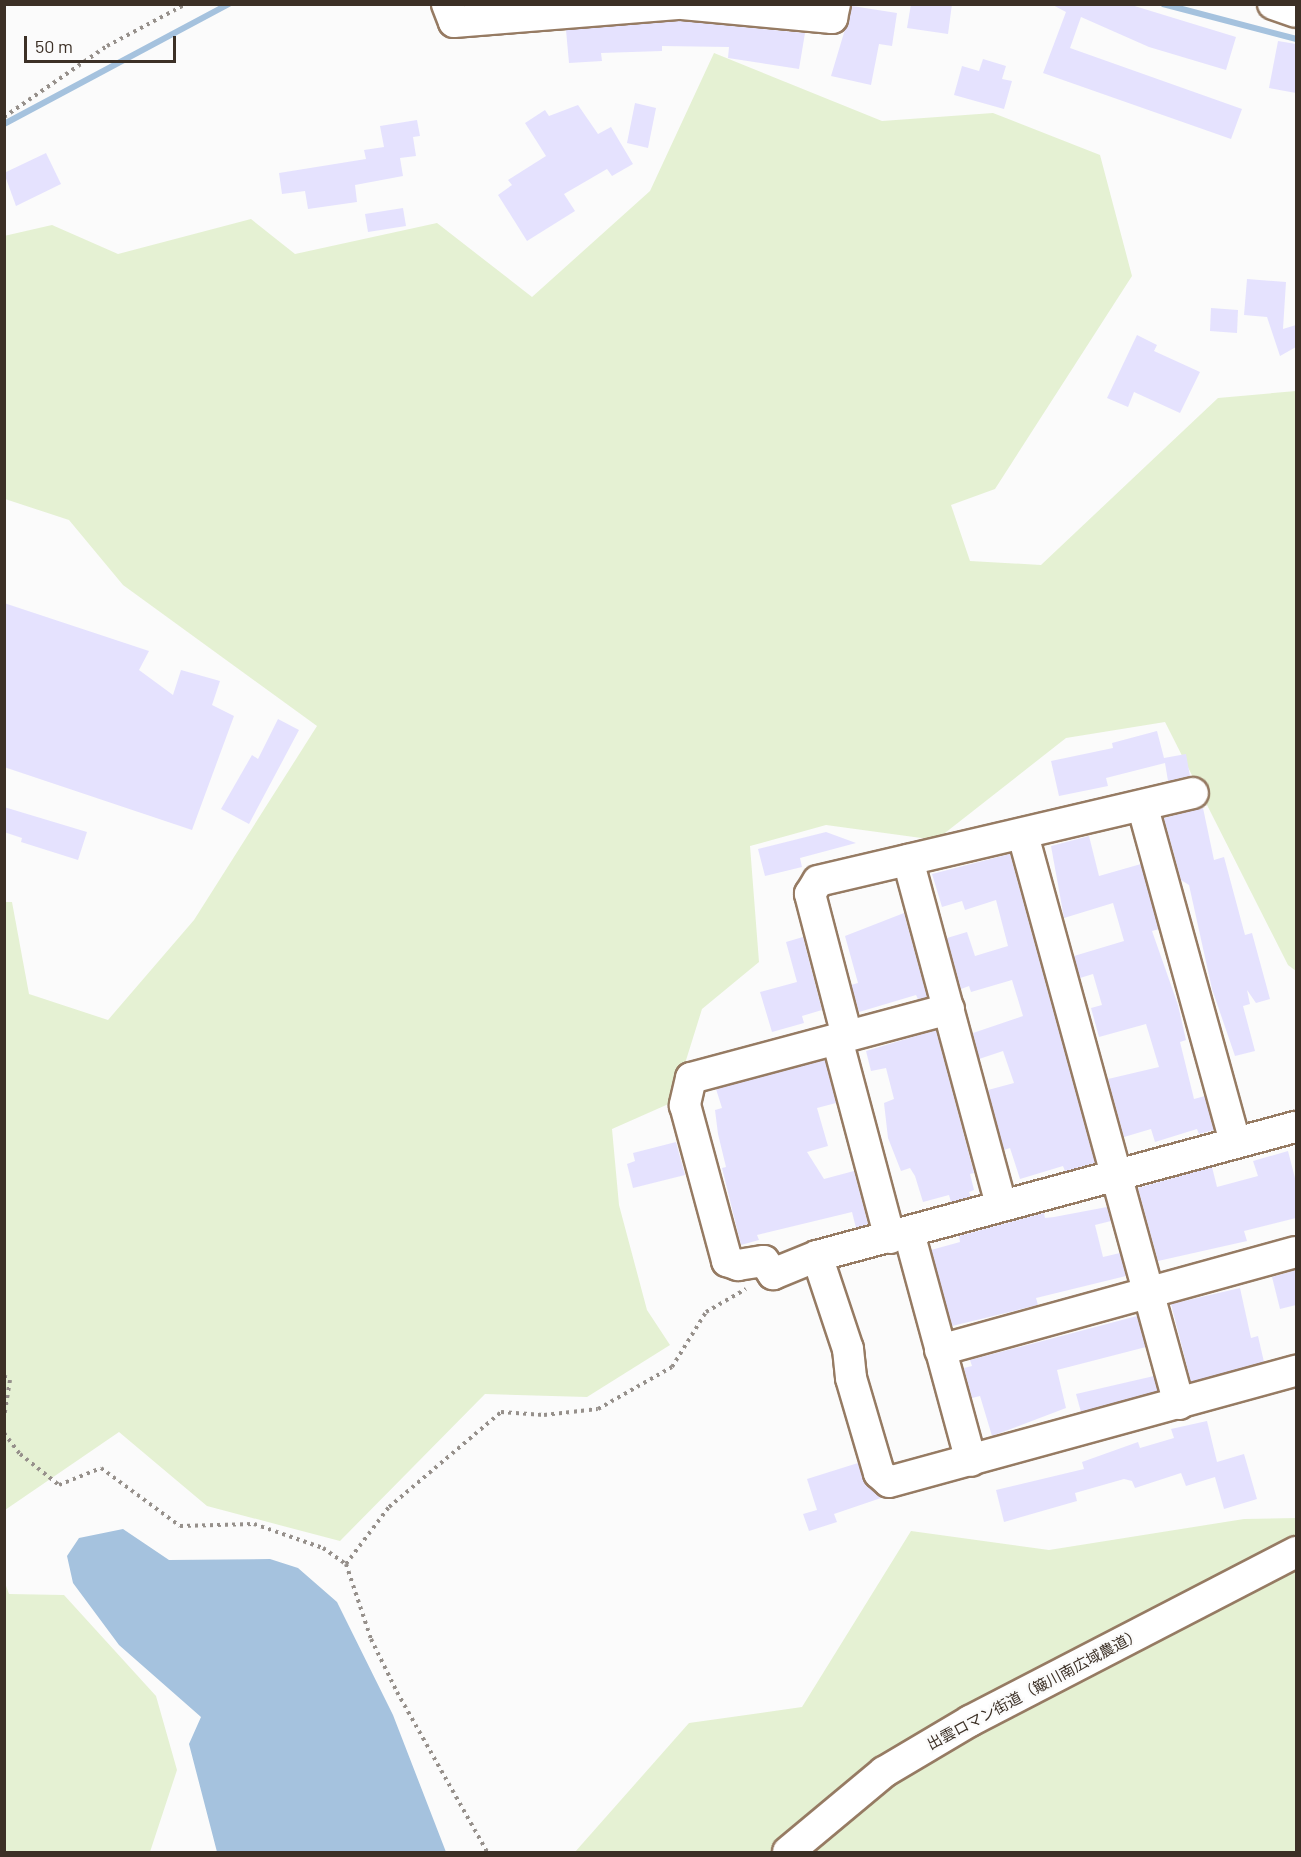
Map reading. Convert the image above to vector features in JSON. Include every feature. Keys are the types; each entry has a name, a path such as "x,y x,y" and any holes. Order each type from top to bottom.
{"street":[{"path":"447,4 454,22 677,4"},
{"path":"682,4 832,18 835,4"},
{"path":"1273,4 1296,12"},
{"path":"971,1461 940,1350 900,1235 842,1037 810,894 818,881 1143,808 1193,793"},
{"path":"1143,808 1235,1142"},
{"path":"1023,835 1118,1174 1179,1404"},
{"path":"908,860 1001,1205"},
{"path":"949,1009 691,1078 685,1105 727,1261 738,1265 764,1261 773,1274 817,1256 900,1235 1001,1205 1235,1142 1295,1133"},
{"path":"940,1350 1296,1252"},
{"path":"817,1256 848,1349 851,1378 879,1473 889,1482 904,1481 1296,1371"},
{"name":"出雲ロマン街道（簸川南広域農道）","path":"788,1852 884,1772 941,1738 1296,1552"}],"path":[{"path":"4,117 107,46 186,4"},
{"path":"346,1564 389,1508 501,1412 544,1415 598,1410 672,1367 706,1312 773,1274"},
{"path":"4,1376 10,1380 4,1417"},
{"path":"4,1433 20,1454 59,1485 101,1468 180,1526 254,1524 323,1548 346,1564 371,1639 392,1682 487,1852"}],"green space":[{"path":"714,53 882,121 993,113 1100,155 1132,276 995,489 951,505 970,561 1041,565 1218,398 1296,391 1296,971 1288,965 1165,722 1066,738 936,840 826,825 750,846 759,962 702,1009 673,1102 612,1129 619,1205 647,1310 670,1345 587,1397 485,1394 340,1541 207,1506 119,1432 5,1510 5,902 12,902 29,994 108,1020 194,920 317,726 123,585 69,520 5,499 4,236 52,225 118,254 251,219 295,254 437,223 532,297 650,191"},
{"path":"1296,1518 1296,1852 575,1852 689,1723 802,1707 911,1531 1049,1550 1244,1519"},
{"path":"5,1583 9,1594 64,1595 156,1696 177,1770 150,1852 5,1852"}],"water":[{"path":"123,1529 169,1560 270,1559 298,1568 337,1602 393,1715 446,1852 217,1852 189,1744 201,1717 119,1645 73,1583 67,1556 79,1538"}],"building":[{"path":"911,4 952,4 948,34 907,28"},
{"path":"1051,4 1128,4 1236,37 1226,70 1149,47 1081,17 1070,48 1242,109 1231,139 1043,73 1066,12"},
{"path":"852,6 897,13 892,46 879,44 871,85 831,76"},
{"path":"679,21 805,33 799,69 728,58 729,47 662,46 662,51 601,53 602,61 569,63 566,30"},
{"path":"1278,41 1296,44 1296,93 1269,88"},
{"path":"983,59 1006,66 1002,79 1012,81 1004,109 954,95 962,66 979,71"},
{"path":"635,103 656,108 648,148 627,143"},
{"path":"578,105 598,134 611,127 633,164 612,176 607,169 564,194 575,211 527,241 498,195 512,185 508,180 546,156 525,123 545,110 549,116"},
{"path":"417,120 420,136 413,137 416,156 400,158 403,176 355,185 357,202 308,209 305,191 282,194 279,173 366,159 364,150 384,147 380,126"},
{"path":"46,153 61,184 16,206 4,173"},
{"path":"403,208 406,226 368,232 365,214"},
{"path":"1247,279 1286,282 1283,329 1296,325 1296,347 1280,356 1267,317 1244,315"},
{"path":"1211,308 1238,310 1237,333 1210,331"},
{"path":"1137,335 1157,345 1154,351 1200,372 1180,413 1134,392 1128,407 1107,398"},
{"path":"4,603 149,651 139,670 173,695 181,670 220,681 212,705 234,716 192,830 4,767"},
{"path":"278,719 299,730 249,824 221,809 252,755 258,759"},
{"path":"1157,731 1164,758 1186,754 1190,776 1168,781 1165,763 1106,778 1108,786 1059,796 1051,761 1113,748 1112,743"},
{"path":"4,807 87,832 78,860 21,842 22,838 4,832"},
{"path":"1203,808 1214,860 1224,857 1245,935 1252,933 1270,999 1256,1003 1247,990 1250,1004 1243,1006 1255,1051 1235,1056 1212,989 1189,885 1181,880 1164,818"},
{"path":"826,832 856,843 800,858 802,867 765,876 758,849"},
{"path":"1089,836 1099,876 1141,864 1159,929 1152,931 1178,1005 1186,1040 1180,1042 1194,1099 1205,1096 1214,1130 1199,1134 1197,1129 1155,1142 1151,1129 1124,1137 1108,1079 1159,1067 1146,1024 1099,1037 1091,1008 1102,1005 1093,974 1080,978 1074,956 1124,941 1113,903 1064,918 1051,846"},
{"path":"1010,854 1095,1163 1065,1171 1063,1166 1020,1179 1010,1148 1004,1150 988,1090 1014,1083 1003,1051 979,1059 973,1033 1023,1016 1012,980 971,992 969,986 961,989 947,938 967,932 975,956 1008,946 996,900 965,910 962,901 942,907 932,874"},
{"path":"904,913 927,997 918,999 916,995 859,1012 851,985 858,983 845,936"},
{"path":"803,937 822,1010 802,1016 804,1023 772,1032 760,992 797,982 786,942"},
{"path":"936,1030 974,1173 970,1174 974,1190 969,1192 971,1197 951,1202 949,1195 923,1202 915,1176 910,1168 901,1171 888,1138 884,1103 894,1099 886,1068 871,1071 866,1051"},
{"path":"825,1060 836,1103 817,1108 828,1146 807,1152 824,1179 854,1171 868,1224 856,1228 852,1212 757,1235 759,1240 741,1245 722,1168 726,1167 715,1110 722,1108 716,1089"},
{"path":"676,1142 685,1175 633,1188 627,1164 635,1161 633,1153"},
{"path":"1288,1151 1296,1182 1296,1218 1244,1231 1247,1241 1158,1261 1138,1188 1212,1167 1217,1187 1258,1176 1253,1161"},
{"path":"1107,1207 1111,1221 1095,1225 1103,1257 1120,1253 1126,1276 1036,1298 1038,1305 952,1326 931,1250 960,1242 959,1236 1044,1213 1045,1218"},
{"path":"1296,1270 1296,1305 1280,1309 1272,1277"},
{"path":"1240,1288 1251,1338 1258,1336 1264,1362 1191,1382 1171,1304"},
{"path":"1137,1316 1146,1347 1057,1370 1066,1408 992,1436 980,1396 972,1398 964,1368 972,1366 970,1360"},
{"path":"1154,1376 1158,1391 1081,1412 1076,1394"},
{"path":"1207,1421 1217,1462 1244,1454 1257,1499 1224,1509 1215,1477 1186,1486 1181,1473 1135,1488 1132,1481 1124,1479 1075,1493 1077,1501 1004,1522 996,1490 1084,1469 1082,1462 1138,1442 1140,1448 1174,1438 1171,1429"},
{"path":"858,1463 867,1485 881,1498 834,1514 837,1522 809,1531 803,1514 817,1510 807,1479"}],"waterway":[{"path":"4,124 229,4"},
{"path":"1163,4 1296,39"}]}
